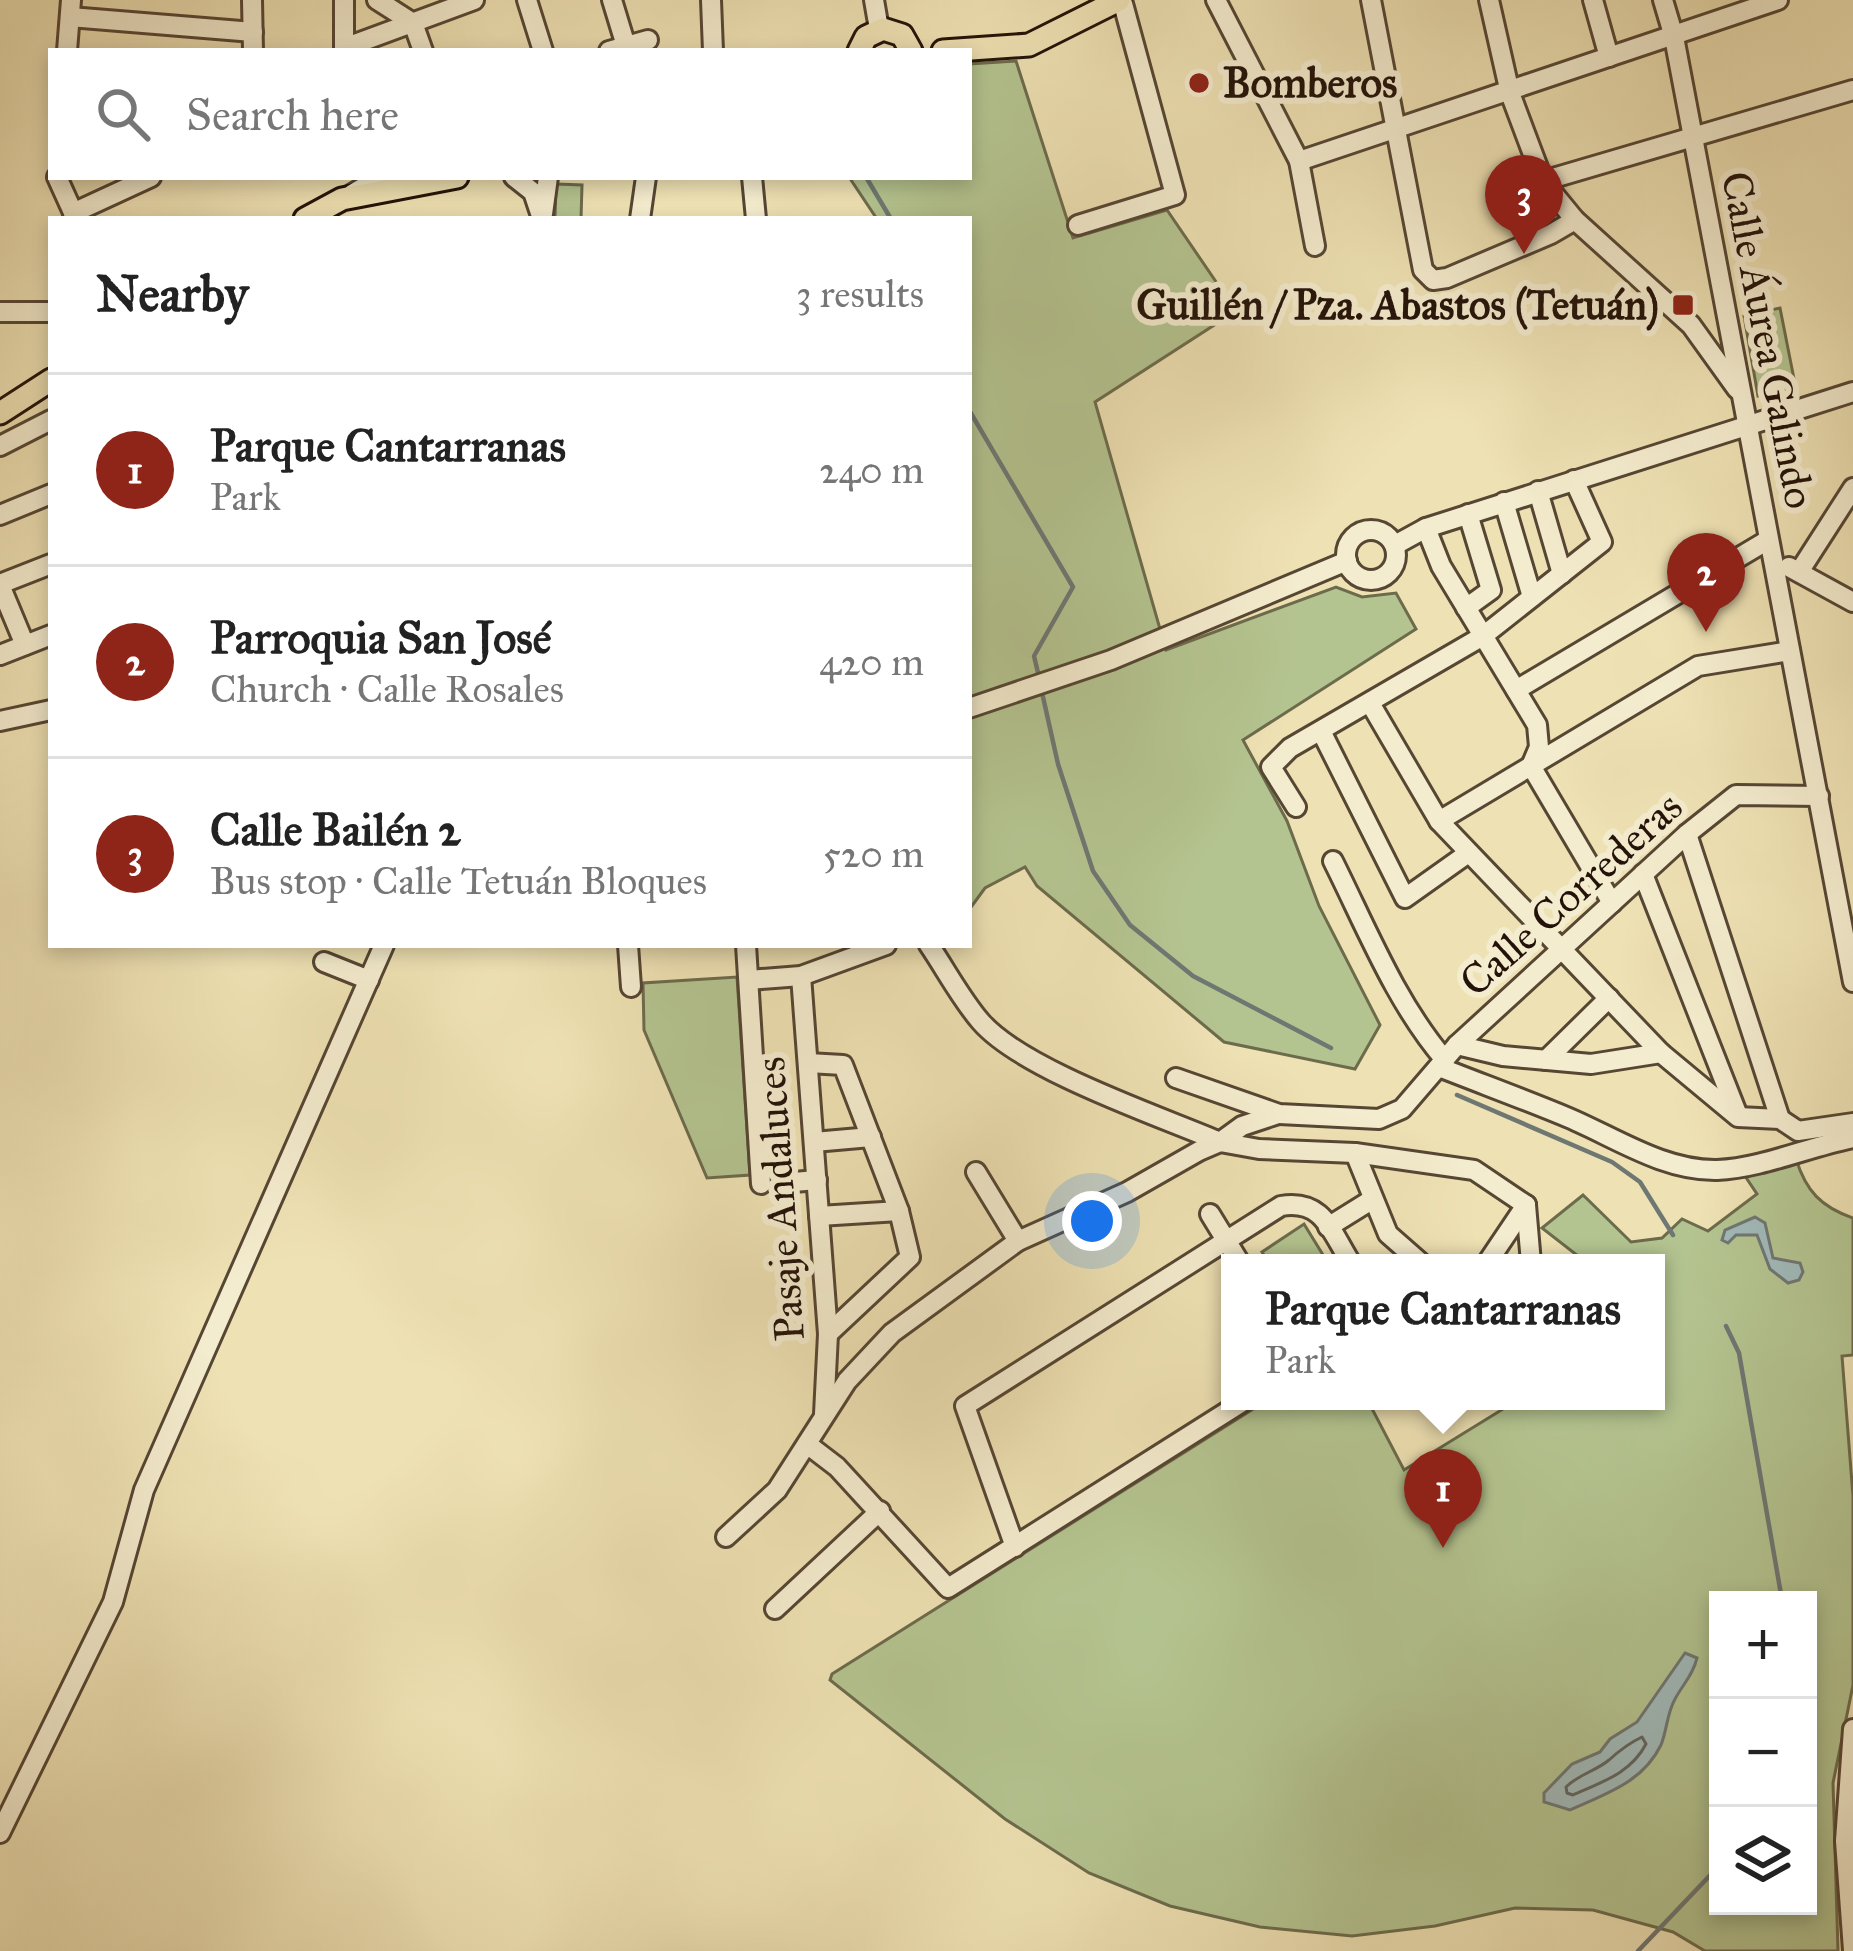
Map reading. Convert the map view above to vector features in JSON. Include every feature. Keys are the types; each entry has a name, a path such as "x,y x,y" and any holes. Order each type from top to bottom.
{"main road":[{"path":"972,49 1029,45 1115,2"},
{"path":"860,48 866,37 879,29 902,34 909,48"},
{"path":"308,216 343,188 426,180"},
{"path":"0,413 48,388"}],"street":[{"path":"67,48 71,8 253,42 252,0"},
{"path":"344,0 344,48"},
{"path":"377,0 423,13"},
{"path":"346,48 423,13 474,0"},
{"path":"526,0 537,48"},
{"path":"612,0 618,48 648,40"},
{"path":"711,0 713,48"},
{"path":"1216,0 1299,161 1315,246"},
{"path":"1371,0 1423,270 1433,280 1447,278 1574,220"},
{"path":"1490,0 1510,93 1543,181 1574,220 1690,326 1742,398"},
{"path":"1593,0 1609,57"},
{"name":"Calle Áurea Galindo","path":"1663,0 1674,37 1853,978"},
{"path":"1299,161 1778,0"},
{"path":"1078,225 1175,195 1115,2"},
{"path":"874,3 879,29"},
{"path":"423,13 423,48"},
{"path":"1543,181 1853,90"},
{"path":"58,180 75,216 145,180"},
{"path":"521,180 537,199 541,216"},
{"path":"543,216 546,180"},
{"path":"640,216 646,180"},
{"path":"752,180 756,216"},
{"path":"0,312 48,312"},
{"path":"1690,326 1727,322"},
{"path":"1395,545 1426,528 1853,392"},
{"path":"0,446 48,422"},
{"path":"1295,807 1271,767 1290,748 1483,636 1602,542 1574,480"},
{"path":"1799,572 1853,488"},
{"path":"1538,491 1562,574"},
{"path":"0,515 48,495"},
{"path":"1504,502 1532,597"},
{"path":"1466,608 1491,590 1468,514"},
{"path":"1426,528 1441,566 1538,725 1539,747 1532,766"},
{"path":"1362,531 1382,531 1395,545 1395,565 1381,578 1361,578 1347,561 1348,544 1362,531"},
{"path":"1516,690 1770,549 1799,572 1853,602"},
{"path":"972,707 1111,660 1347,561"},
{"path":"25,645 0,584 48,565"},
{"path":"0,655 48,635"},
{"path":"1439,821 1698,666 1790,651"},
{"path":"1370,704 1439,821 1660,1053 1738,1118 1780,1119 1798,1131 1853,1123"},
{"path":"0,722 48,711"},
{"path":"1321,731 1405,898 1467,854"},
{"path":"1532,766 1612,903"},
{"name":"Calle Correderas","path":"1279,1114 1379,1119 1402,1109 1447,1057 1562,948 1736,795 1819,796"},
{"path":"1687,834 1780,1119"},
{"path":"1333,861 1429,1042 1447,1057 1652,1157 1687,1167 1748,1166 1853,1138"},
{"path":"1643,874 1738,1118"},
{"path":"0,1832 113,1602 144,1490 383,948"},
{"path":"628,948 631,987"},
{"path":"746,948 761,1184"},
{"path":"749,980 801,976 878,948"},
{"path":"931,948 982,1024 1015,1050 1116,1100 1220,1142 1259,1150 1355,1153 1474,1170 1526,1205"},
{"path":"324,962 369,980"},
{"name":"Pasaje Andaluces","path":"801,976 828,1334 824,1417"},
{"path":"1546,1060 1609,998"},
{"path":"1447,1057 1503,1056 1591,1064 1660,1053"},
{"path":"808,1063 843,1065 899,1211 910,1257 828,1334"},
{"path":"1176,1078 1279,1114"},
{"path":"726,1537 777,1490 847,1381 892,1333 1018,1241 1127,1192 1241,1126 1279,1114"},
{"path":"814,1142 871,1137"},
{"path":"1355,1153 1388,1234 1411,1254"},
{"path":"976,1172 1018,1241"},
{"path":"782,1183 817,1180"},
{"path":"1328,1227 1373,1199"},
{"path":"1015,1546 965,1406 1281,1206 1298,1203 1319,1211 1345,1254"},
{"path":"1492,1254 1526,1205"},
{"path":"1526,1205 1530,1254"},
{"path":"819,1216 899,1211"},
{"path":"1210,1214 1234,1254"},
{"path":"807,1444 837,1467 949,1588 1230,1410"},
{"path":"775,1609 880,1511"},
{"path":"1853,1729 1845,1841 1853,1949"}],"green space":[{"path":"1016,61 1073,238 1167,210 1236,311 1095,402 1166,650 1336,587 1362,597 1396,593 1416,629 1243,740 1287,821 1319,906 1380,1025 1355,1069 1224,1042 1037,886 1025,867 985,888 972,906 972,216 875,216 851,180 972,180 972,64"},
{"path":"556,184 582,185 581,216 555,216"},
{"path":"1780,308 1796,389 1758,396 1744,316"},
{"path":"737,977 750,1175 707,1178 644,1030 643,983"},
{"path":"1796,1159 1816,1196 1853,1218 1853,1355 1842,1356 1853,1496 1853,1685 1833,1783 1838,1951 1705,1951 1673,1932 1593,1910 1515,1908 1435,1926 1352,1936 1260,1927 1170,1906 1089,1873 1005,1819 830,1680 832,1674 1252,1410 1373,1410 1404,1470 1501,1410 1665,1410 1665,1254 1575,1254 1542,1228 1583,1195 1631,1242 1662,1238 1682,1219 1708,1231 1757,1194 1745,1176"},
{"path":"1304,1224 1322,1254 1263,1254"}],"water":[{"path":"1755,1217 1765,1223 1773,1258 1800,1263 1799,1280 1788,1283 1770,1269 1757,1235 1736,1235 1728,1243 1722,1240 1725,1230"},
{"path":"1685,1653 1697,1658 1695,1664 1672,1704 1661,1745 1644,1769 1570,1810 1544,1802 1544,1793 1572,1764 1600,1752 1610,1739 1637,1722"}],"waterway":[{"path":"868,180 889,216"},
{"path":"972,415 1073,587 1034,656 1039,677"},
{"path":"1041,688 1058,764 1093,871 1130,925 1193,976 1331,1048"},
{"path":"1457,1095 1612,1162 1640,1182 1673,1235"},
{"path":"1726,1326 1739,1353 1780,1591"},
{"path":"1638,1951 1709,1876"}],"place":[{"name":"Bomberos","path":"1199,83"},
{"name":"Calle Bailén 2","path":"1524,254"},
{"name":"Guillén / Pza. Abastos (Tetuán)","path":"1683,305"},
{"name":"Parroquia San José","path":"1706,632"},
{"name":"Parque Cantarranas","path":"1443,1548"}]}
